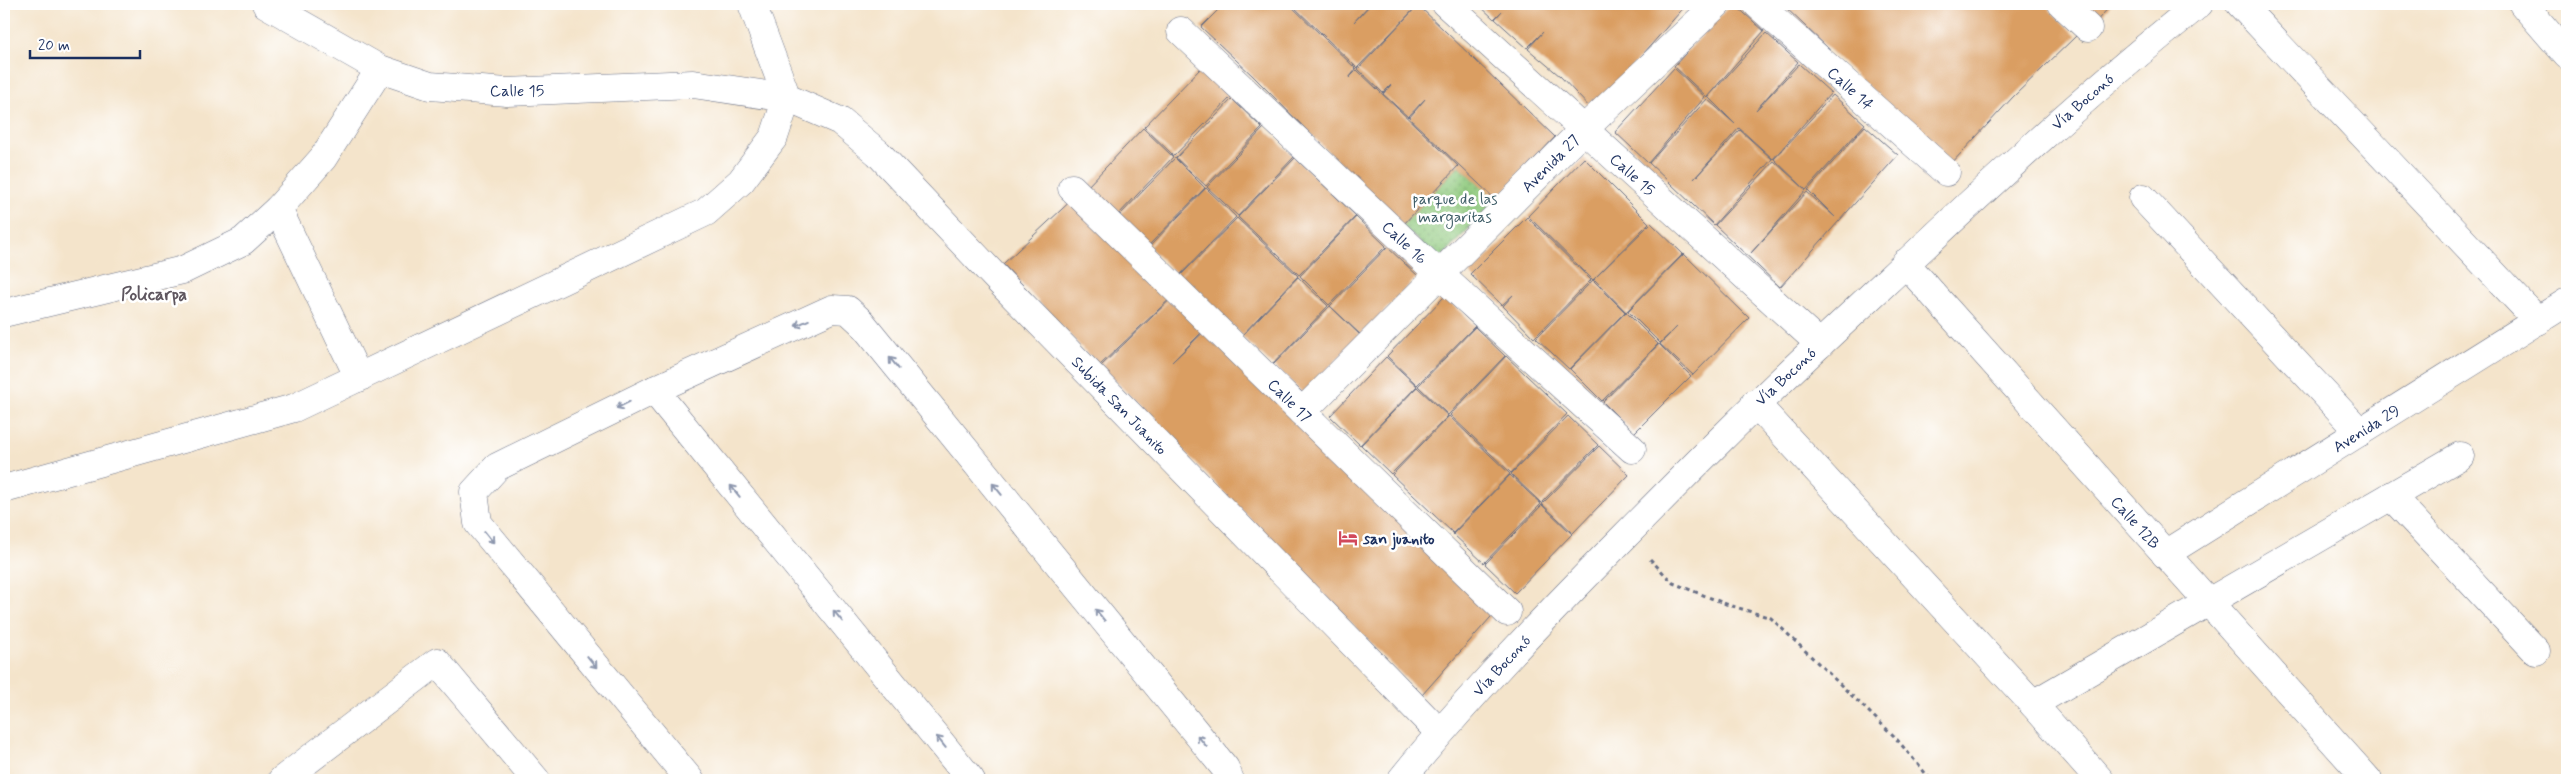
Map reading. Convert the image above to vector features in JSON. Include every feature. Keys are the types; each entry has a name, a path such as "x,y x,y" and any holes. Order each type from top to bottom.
{"street":[{"name":"Calle 15","path":"266,4 380,69 430,86 497,91 693,84 787,98"},
{"path":"4,489 294,408 706,212 740,181 774,137 787,98 752,4"},
{"name":"Calle 15","path":"1446,4 1820,344"},
{"name":"Avenida 27","path":"1302,412 1584,129 1717,4"},
{"name":"Calle 14","path":"1757,4 1946,172"},
{"path":"2062,4 2088,28"},
{"name":"Vía Boconó","path":"1401,780 1439,732 1548,614 1755,403 2060,120 2138,52 2199,4"},
{"path":"2240,4 2538,321"},
{"path":"2524,4 2567,55"},
{"name":"Calle 16","path":"1181,30 1439,274 1632,449"},
{"path":"4,313 183,270 243,241 278,209 323,158 380,69"},
{"name":"Subida San Juanito","path":"787,98 840,121 878,153 1008,290 1439,732"},
{"name":"Calle 17","path":"1072,188 1507,612"},
{"path":"2143,198 2360,432"},
{"path":"278,209 359,378"},
{"name":"Calle 12B","path":"1905,263 2368,780"},
{"name":"Avenida 29","path":"2165,554 2567,302"},
{"path":"690,780 478,523 474,492 497,467 654,390 832,309 848,310 861,322 1218,760 1230,780"},
{"path":"654,390 971,780"},
{"path":"1755,403 2033,704 2100,780"},
{"path":"2033,704 2460,456"},
{"path":"2391,496 2536,651"},
{"path":"282,780 437,662 536,780"}],"path":[{"path":"1627,534 1673,583 1726,604 1771,618 1894,736 1931,780"}],"green space":[{"name":"parque de las margaritas","path":"1459,165 1496,200 1439,260 1402,226"}],"building":[{"path":"1224,4 1289,4 1356,69 1349,78 1357,70 1458,166 1402,226 1253,76 1201,27"},
{"path":"1291,4 1370,4 1354,22 1371,4 1418,5 1357,68"},
{"path":"1478,4 1687,4 1593,111 1560,76 1528,49 1543,32 1527,48 1495,19 1502,11 1494,19"},
{"path":"1731,4 1734,4 1764,31 1707,97 1674,66"},
{"path":"1782,4 2044,4 2076,36 2013,97 1950,165"},
{"path":"2070,4 2112,4 2093,25"},
{"path":"1418,5 1555,137 1496,200 1409,118 1425,99 1408,117 1383,94 1391,85 1383,93 1358,69"},
{"path":"1766,33 1798,62 1756,110 1799,64 1831,93 1773,159 1739,128 1694,179 1740,130 1772,159 1714,225 1649,163 1707,99 1735,124 1708,97"},
{"path":"1201,68 1231,97 1174,156 1144,127"},
{"path":"1674,68 1705,97 1648,163 1615,132"},
{"path":"1833,95 1865,124 1806,190 1774,159"},
{"path":"1232,99 1262,128 1206,186 1176,158"},
{"path":"1865,126 1898,155 1780,287 1715,225 1774,161 1806,190 1751,253 1807,192 1835,217 1808,190"},
{"path":"1143,128 1173,157 1117,216 1087,187"},
{"path":"1264,128 1294,157 1238,216 1207,187"},
{"path":"1175,158 1205,188 1148,246 1118,217"},
{"path":"1295,158 1356,216 1299,275 1238,217"},
{"path":"1584,158 1649,223 1593,280 1528,216"},
{"path":"1206,188 1236,217 1179,276 1149,247"},
{"path":"1076,196 1177,292 1099,366 1003,264"},
{"path":"1356,217 1386,246 1329,305 1300,276"},
{"path":"1527,217 1591,280 1534,338 1503,306 1513,295 1502,305 1470,274"},
{"path":"1237,218 1298,276 1242,335 1180,276"},
{"path":"1651,223 1683,254 1626,312 1594,279"},
{"path":"1387,247 1418,276 1361,335 1330,306"},
{"path":"1684,254 1749,318 1693,375 1660,344 1677,327 1660,343 1628,311"},
{"path":"1298,277 1328,306 1272,365 1242,336"},
{"path":"1593,280 1625,312 1569,369 1536,338"},
{"name":"san juanito","path":"1179,291 1210,324 1172,362 1211,325 1498,609 1422,695 1101,366"},
{"path":"1444,297 1475,326 1417,385 1387,356"},
{"path":"1330,306 1360,335 1304,394 1273,365"},
{"path":"1626,312 1658,344 1602,401 1570,369"},
{"path":"1475,327 1505,356 1448,415 1418,386"},
{"path":"1659,344 1691,376 1634,433 1603,402"},
{"path":"1506,356 1567,414 1511,473 1450,415"},
{"path":"1386,357 1417,386 1360,445 1330,416"},
{"path":"1417,387 1448,416 1391,474 1361,445"},
{"path":"1449,416 1510,474 1453,533 1392,475"},
{"path":"1568,416 1598,445 1541,503 1511,474"},
{"path":"1599,446 1629,475 1573,533 1542,504"},
{"path":"1510,475 1541,504 1484,563 1453,534"},
{"path":"1542,505 1572,534 1515,593 1485,564"}],"place":[{"name":"san juanito","path":"1348,538"}],"district":[{"name":"Policarpa","path":"154,294"}]}
